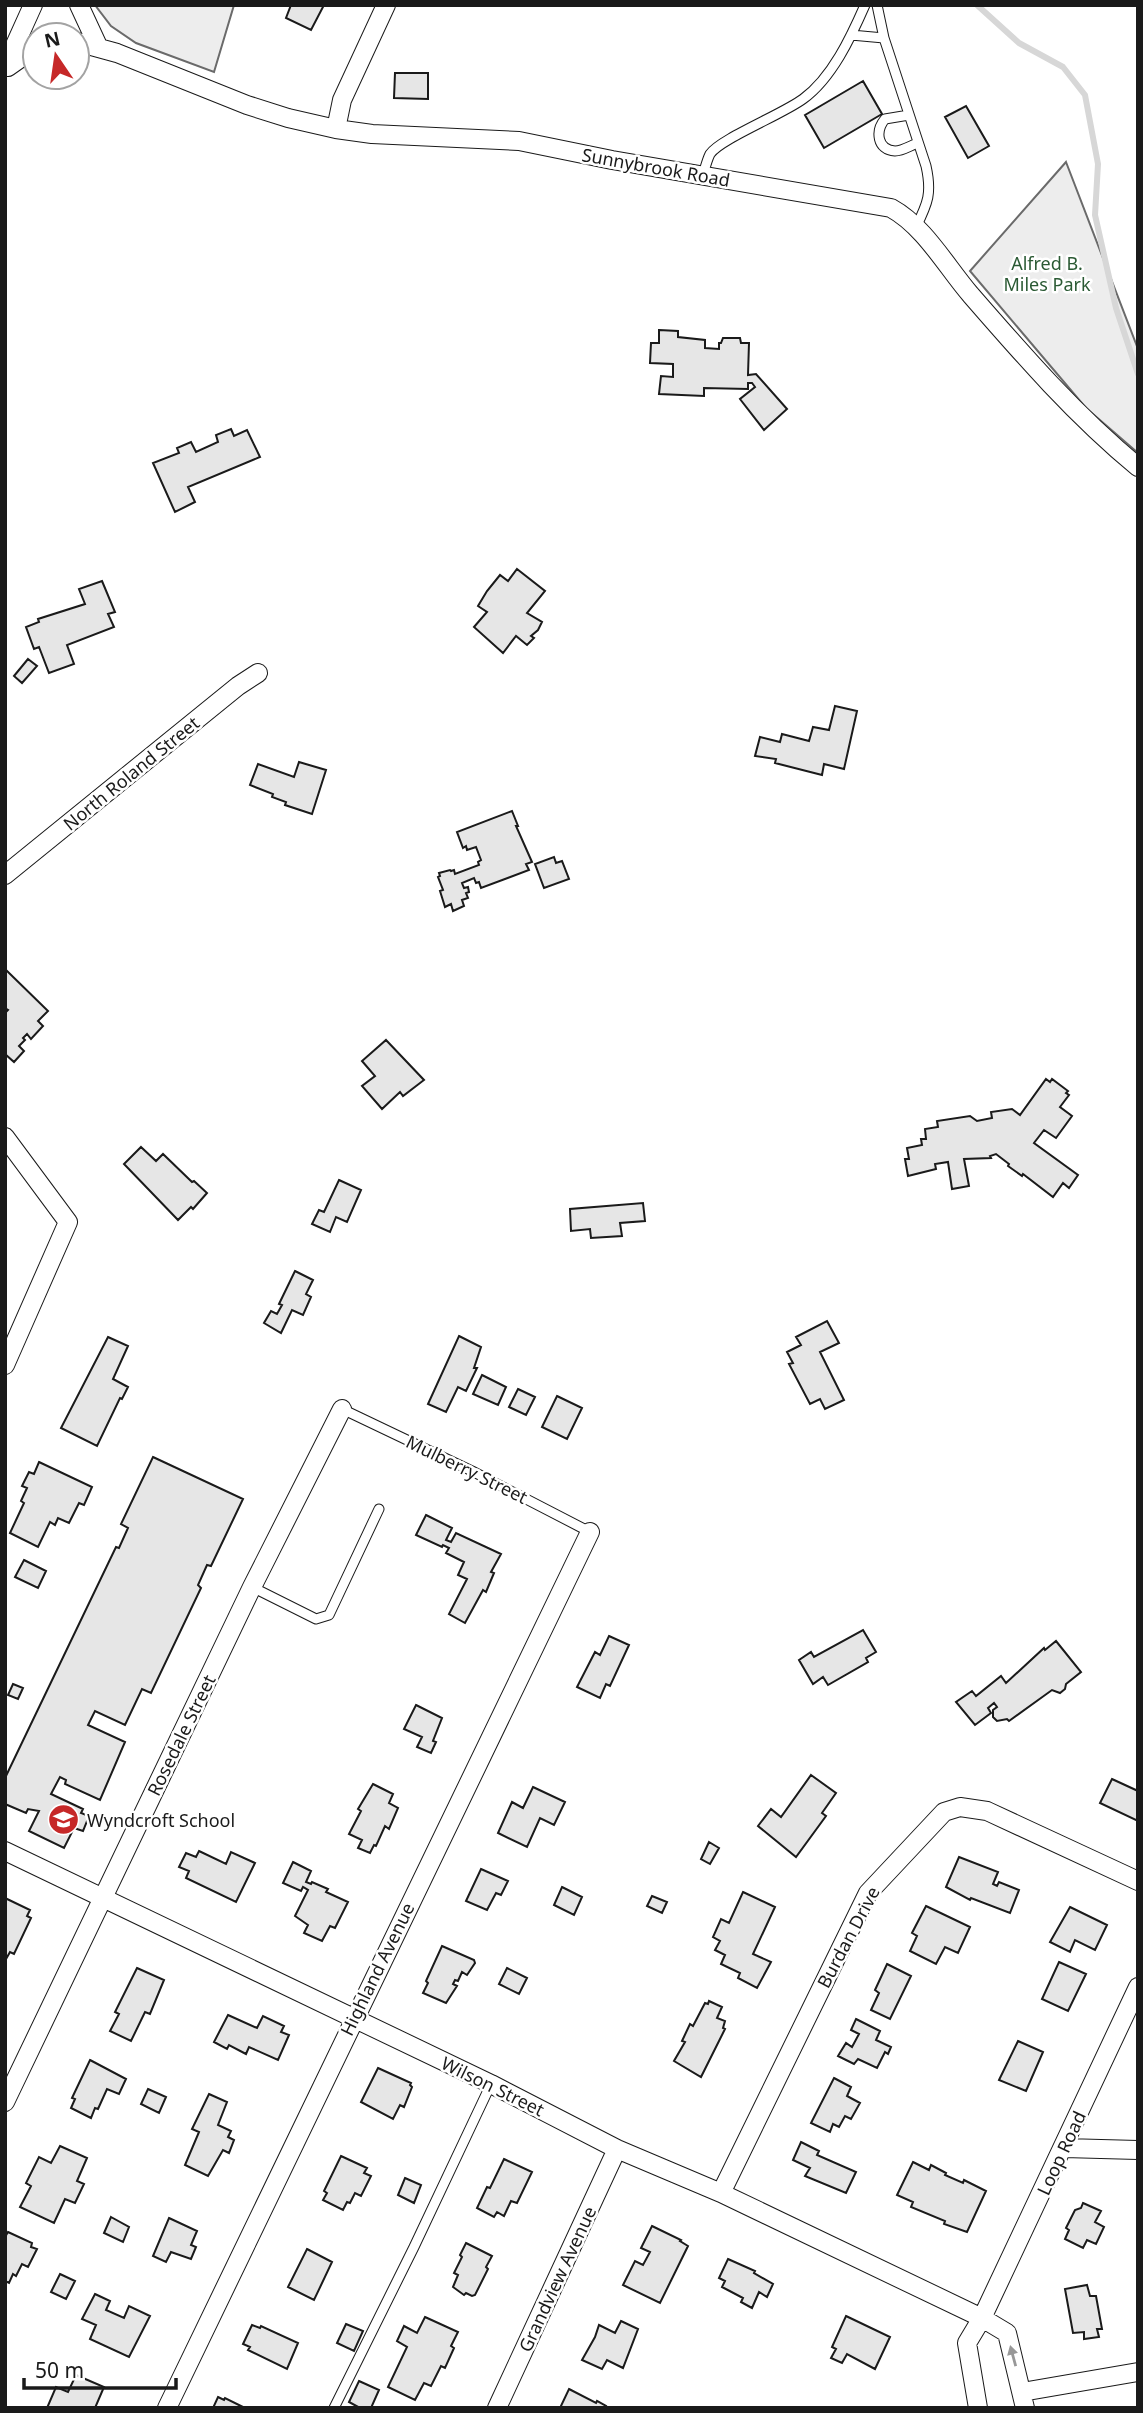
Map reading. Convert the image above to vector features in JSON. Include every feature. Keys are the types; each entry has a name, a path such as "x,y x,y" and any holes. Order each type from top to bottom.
{"street":[{"path":"5,68 33,5"},
{"path":"79,5 83,20 98,46"},
{"path":"336,129 342,100 386,5"},
{"name":"Sunnybrook Road","path":"91,45 247,105 336,129 372,134 519,141 612,160 881,205 897,211 916,227 966,289 1049,383 1097,433 1138,467"},
{"path":"5,68 21,57"},
{"name":"North Roland Street","path":"5,875 238,686 258,673"},
{"path":"5,1138 68,1222 5,1366"},
{"name":"Rosedale Street","path":"5,2102 252,1587 342,1409"},
{"name":"Highland Avenue","path":"167,2408 590,1532"},
{"name":"Burdan Drive","path":"721,2193 868,1893 939,1815 960,1807 987,1811 1138,1881"},
{"name":"Wilson Street","path":"5,1852 491,2084 617,2149 721,2193 982,2318 1007,2333 1023,2400"},
{"name":"Loop Road","path":"982,2318 1138,1987"},
{"path":"1064,2148 1138,2150"},
{"name":"Grandview Avenue","path":"497,2408 617,2149"},
{"path":"978,2408 967,2343 982,2318"},
{"path":"1023,2400 1138,2372"}],"lane":[{"path":"703,175 710,155 719,145 787,110 805,98 822,81 866,5"},
{"path":"877,5 884,38 930,184 927,204 916,227"},
{"path":"851,35 884,38"},
{"path":"909,115 886,119 879,129 880,140 892,151 903,150 918,143"},
{"name":"Mulberry Street","path":"342,1409 472,1471 590,1532"},
{"path":"252,1587 316,1619 329,1615 379,1509"},
{"path":"334,2408 491,2084"}],"shaded area":[{"path":"95,5 234,5 214,72 136,43 111,26"},
{"name":"Alfred B. Miles Park","path":"1066,162 1138,349 1138,453 1086,408 970,271"}],"building":[{"path":"291,5 324,5 311,30 286,18"},
{"path":"395,73 428,73 428,99 394,98"},
{"path":"863,81 882,114 824,148 805,115"},
{"path":"966,106 989,146 968,158 945,117"},
{"path":"659,330 678,331 678,337 705,340 705,348 719,349 723,338 740,338 741,343 749,343 748,375 756,374 787,409 764,430 740,399 755,387 752,383 748,383 748,389 704,388 704,396 659,394 661,376 673,377 673,364 650,363 651,343 659,343"},
{"path":"231,429 234,436 247,430 260,457 188,487 195,502 175,512 153,463 179,453 177,448 191,442 196,452 218,442 216,435"},
{"path":"517,569 545,591 527,613 542,622 527,645 516,636 503,653 474,627 487,612 478,606 487,591 500,575 508,581"},
{"path":"102,581 115,612 108,614 114,627 67,645 74,664 49,673 39,647 34,649 26,627 39,622 38,619 85,604 79,589"},
{"path":"28,659 37,666 22,683 14,676"},
{"path":"835,706 857,711 844,769 824,764 822,775 775,763 776,759 755,756 760,737 780,742 782,734 809,741 813,727 829,730"},
{"path":"299,762 326,770 312,814 285,805 286,802 272,797 273,794 250,785 258,764 294,777"},
{"path":"512,811 532,862 526,864 529,870 481,888 474,878 462,883 464,888 468,887 469,892 466,893 468,898 462,900 464,906 453,911 451,904 445,907 440,891 443,890 439,873 454,870 455,874 479,865 481,860 476,847 467,850 466,846 463,848 457,832"},
{"path":"554,857 556,863 562,861 569,879 544,888 535,864"},
{"path":"5,969 48,1011 38,1021 43,1026 31,1039 27,1034 23,1038 25,1040 19,1046 24,1051 14,1062 5,1054 5,1013 8,1010 5,1008"},
{"path":"386,1040 424,1080 403,1096 400,1092 382,1109 362,1086 375,1076 362,1061"},
{"path":"1046,1079 1050,1082 1052,1079 1068,1091 1066,1093 1069,1095 1060,1107 1072,1116 1056,1138 1044,1130 1034,1143 1078,1175 1069,1188 1063,1183 1053,1197 1008,1166 1009,1164 996,1154 990,1156 991,1158 964,1159 969,1186 952,1189 948,1162 935,1164 936,1169 908,1176 905,1159 909,1159 907,1148 922,1145 921,1139 926,1139 925,1129 938,1127 937,1121 970,1116 977,1121 992,1118 991,1112 1012,1109 1020,1115"},
{"path":"141,1147 156,1161 163,1154 207,1193 193,1209 191,1207 178,1220 124,1164"},
{"path":"339,1180 361,1190 347,1222 336,1217 330,1232 312,1224 319,1210 324,1212"},
{"path":"643,1203 645,1221 620,1223 622,1236 591,1238 590,1229 571,1231 570,1209"},
{"path":"295,1271 313,1280 306,1294 311,1297 303,1315 292,1310 281,1333 264,1323 271,1311 277,1314"},
{"path":"827,1321 839,1343 820,1352 844,1400 825,1409 820,1399 810,1404 789,1364 793,1363 787,1352 801,1345 796,1337"},
{"path":"459,1336 481,1347 474,1368 477,1368 466,1391 458,1387 446,1412 428,1404"},
{"path":"108,1337 128,1346 113,1379 128,1387 97,1446 61,1428"},
{"path":"482,1375 506,1387 498,1405 473,1394"},
{"path":"518,1389 535,1397 526,1415 509,1407"},
{"path":"557,1396 582,1408 567,1439 542,1427"},
{"name":"Wyndcroft School","path":"153,1457 243,1499 211,1566 207,1565 198,1585 201,1588 151,1693 142,1689 125,1725 95,1711 88,1725 125,1742 100,1800 65,1784 66,1780 60,1777 51,1794 83,1809 81,1813 89,1816 83,1831 74,1828 64,1848 29,1831 39,1811 28,1809 26,1813 5,1804 5,1778 116,1547 119,1548 128,1528 121,1524"},
{"path":"39,1462 92,1487 84,1505 79,1503 69,1523 58,1518 55,1525 50,1522 38,1547 10,1533 24,1503 21,1501 27,1488 22,1486 29,1472 34,1474"},
{"path":"426,1515 452,1528 446,1540 451,1542 456,1533 501,1554 491,1572 494,1573 486,1592 483,1590 465,1623 449,1614 467,1579 458,1575 464,1562 446,1553 449,1548 416,1535"},
{"path":"24,1560 46,1571 38,1588 15,1577"},
{"path":"863,1630 876,1652 866,1658 868,1662 828,1685 823,1677 813,1684 799,1660 811,1652 814,1657"},
{"path":"609,1636 629,1645 610,1686 606,1684 600,1698 577,1687 595,1652 600,1655"},
{"path":"1056,1641 1081,1672 1066,1684 1060,1693 1052,1690 1009,1721 997,1721 993,1717 993,1710 997,1707 994,1703 988,1708 991,1713 975,1725 956,1702 972,1691 976,1696 1001,1676 1006,1683 1044,1648 1045,1650"},
{"path":"13,1684 23,1688 18,1699 8,1695"},
{"path":"416,1705 442,1718 431,1753 417,1747 422,1737 404,1729"},
{"path":"811,1775 836,1793 822,1813 826,1816 796,1857 758,1826 771,1809 781,1817"},
{"path":"1112,1779 1138,1791 1138,1821 1100,1803"},
{"path":"373,1784 393,1794 389,1803 398,1808 389,1829 385,1826 370,1853 358,1848 362,1840 349,1834 361,1811 358,1809"},
{"path":"533,1787 565,1802 554,1825 540,1818 527,1847 498,1833 512,1802 523,1808"},
{"path":"709,1842 719,1848 710,1864 701,1859"},
{"path":"199,1851 226,1864 231,1852 255,1863 236,1902 186,1878 189,1871 179,1867 186,1853 196,1857"},
{"path":"959,1857 998,1872 993,1884 997,1886 999,1882 1019,1890 1010,1913 971,1898 970,1900 946,1887"},
{"path":"293,1862 311,1871 306,1882 328,1889 326,1892 348,1902 335,1928 330,1926 322,1941 304,1933 308,1925 295,1916 308,1890 303,1887 301,1891 283,1883"},
{"path":"481,1869 508,1881 501,1895 496,1893 487,1910 466,1901"},
{"path":"562,1887 582,1897 574,1915 554,1905"},
{"path":"743,1892 775,1907 753,1954 771,1962 757,1988 738,1978 740,1973 721,1964 725,1955 715,1950 720,1941 713,1937 721,1919 729,1923"},
{"path":"652,1896 667,1902 662,1913 647,1906"},
{"path":"5,1898 30,1910 27,1916 31,1918 14,1954 10,1952 6,1959"},
{"path":"926,1906 970,1927 958,1953 945,1947 936,1964 910,1951 917,1936 912,1933"},
{"path":"1070,1907 1107,1925 1095,1950 1075,1940 1070,1952 1050,1942"},
{"path":"442,1946 474,1960 475,1963 467,1975 462,1972 458,1981 455,1980 453,1984 457,1986 446,2003 423,1993"},
{"path":"1059,1962 1086,1974 1068,2011 1042,1999"},
{"path":"887,1964 911,1976 890,2019 871,2010 879,1993 875,1990"},
{"path":"137,1968 164,1980 150,2014 145,2012 131,2041 110,2031 119,2014 115,2012"},
{"path":"507,1968 527,1978 519,1994 499,1984"},
{"path":"709,2001 722,2007 717,2018 725,2021 725,2029 701,2077 674,2061 685,2042 682,2041 690,2024 693,2026 705,2003 708,2004"},
{"path":"228,2015 257,2028 263,2016 284,2026 281,2032 289,2035 278,2060 249,2047 246,2054 229,2045 227,2049 214,2042"},
{"path":"856,2019 880,2031 876,2040 891,2047 888,2054 885,2052 877,2068 858,2059 854,2064 838,2056 846,2043 852,2047 859,2034 851,2030"},
{"path":"1018,2041 1043,2052 1026,2091 999,2080"},
{"path":"90,2060 126,2079 119,2094 107,2089 91,2118 71,2108 75,2099 72,2098"},
{"path":"378,2068 411,2083 404,2107 400,2105 393,2119 361,2102"},
{"path":"834,2078 851,2087 847,2096 860,2103 851,2119 845,2116 839,2127 833,2124 830,2132 811,2123"},
{"path":"148,2089 166,2097 159,2113 141,2104"},
{"path":"209,2094 227,2102 218,2125 231,2131 228,2137 234,2140 229,2153 223,2150 208,2176 185,2165 199,2132 192,2129"},
{"path":"801,2142 819,2151 817,2155 856,2172 846,2193 805,2176 810,2168 793,2160"},
{"path":"60,2146 87,2158 77,2181 84,2184 75,2203 65,2199 54,2223 20,2207 31,2186 26,2183 39,2157 51,2163"},
{"path":"341,2156 367,2168 364,2173 371,2176 361,2196 355,2193 343,2210 323,2200 327,2193 324,2191"},
{"path":"504,2159 532,2172 517,2203 511,2201 504,2216 497,2212 494,2217 477,2208"},
{"path":"913,2162 929,2170 931,2165 946,2173 945,2175 963,2183 964,2180 986,2191 967,2232 911,2207 913,2202 897,2195"},
{"path":"405,2178 421,2185 414,2203 398,2195"},
{"path":"1083,2203 1101,2211 1095,2222 1104,2227 1096,2244 1087,2240 1083,2248 1065,2239 1069,2230 1066,2228 1075,2210 1081,2208"},
{"path":"111,2217 129,2227 123,2242 104,2233"},
{"path":"169,2218 197,2231 191,2245 196,2247 191,2259 171,2252 166,2262 153,2256"},
{"path":"652,2226 688,2246 660,2303 623,2285 635,2261 643,2265 650,2252 641,2248"},
{"path":"8,2232 32,2243 31,2247 37,2249 28,2267 22,2264 9,2283 5,2281 5,2237"},
{"path":"466,2243 492,2256 475,2295 472,2296 466,2293 464,2295 453,2287 458,2275 454,2273"},
{"path":"307,2249 332,2262 314,2300 288,2287"},
{"path":"728,2259 755,2271 754,2273 773,2284 767,2297 759,2292 752,2308 741,2302 743,2298 722,2287 725,2281 719,2278"},
{"path":"60,2274 75,2281 66,2299 51,2292"},
{"path":"1087,2285 1090,2296 1096,2296 1102,2329 1097,2329 1099,2337 1084,2339 1084,2332 1073,2333 1065,2289"},
{"path":"95,2294 110,2301 106,2310 124,2318 129,2306 150,2316 129,2357 90,2339 96,2325 82,2319"},
{"path":"846,2316 890,2337 875,2369 847,2354 842,2363 831,2358 836,2349 832,2347"},
{"path":"425,2317 458,2332 445,2368 441,2366 431,2386 424,2383 415,2400 388,2387 407,2347 397,2341 404,2326 417,2333"},
{"path":"621,2321 638,2329 623,2368 607,2360 602,2369 582,2360 599,2325 615,2333"},
{"path":"346,2324 363,2331 354,2351 337,2343"},
{"path":"252,2325 261,2326 298,2343 287,2369 248,2350 250,2347 243,2344"},
{"path":"76,2375 104,2387 95,2408 47,2408 56,2387 68,2392"},
{"path":"359,2381 379,2390 371,2408 360,2408 349,2402"},
{"path":"569,2389 596,2403 597,2401 606,2406 560,2408"},
{"path":"218,2397 224,2400 225,2398 245,2408 213,2408"}],"waterway":[{"path":"977,5 1019,43 1063,67 1085,95 1098,164 1095,215 1116,308 1138,374"}],"place":[{"name":"Wyndcroft School","path":"64,1820"}]}
